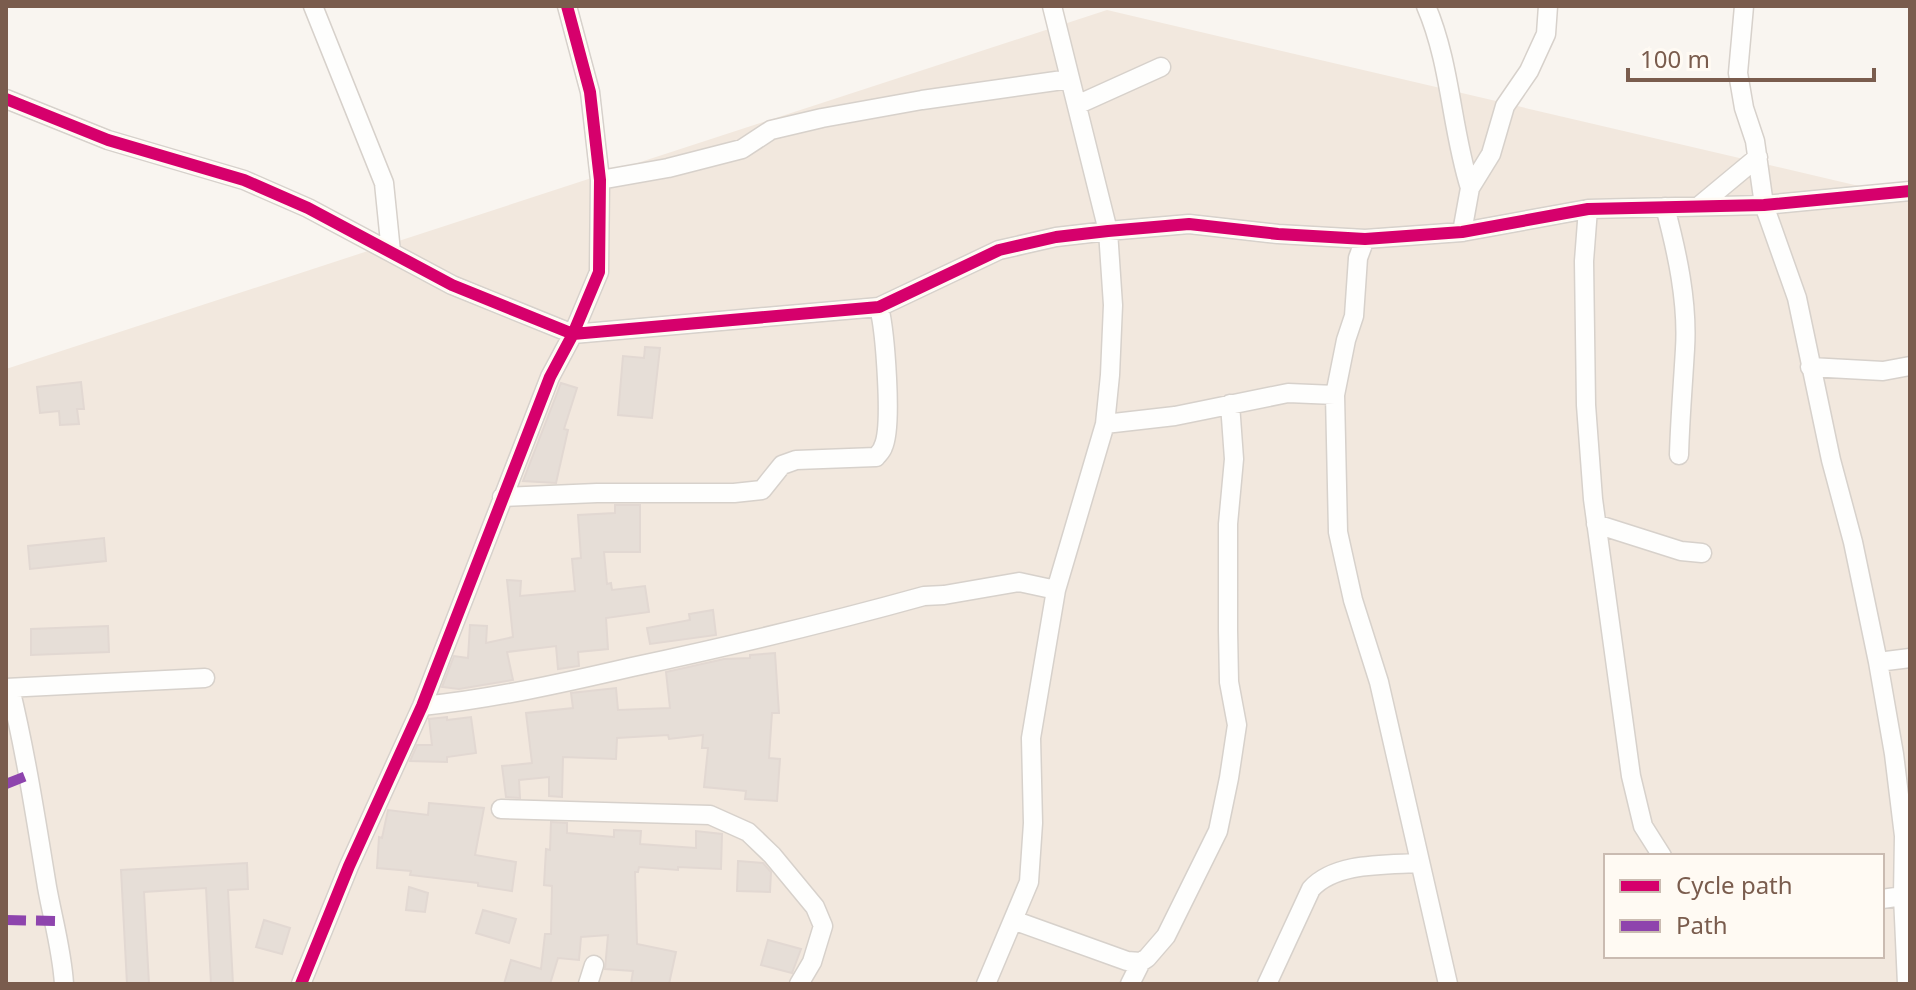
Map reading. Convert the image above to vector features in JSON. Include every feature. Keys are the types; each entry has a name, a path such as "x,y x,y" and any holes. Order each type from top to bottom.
{"street":[{"path":"313,6 384,183 391,252"},
{"path":"301,984 349,866 422,706 550,377 573,334 599,272 600,180 590,92 567,6"},
{"path":"986,984 1029,882 1033,823 1031,738 1056,590 1105,424 1113,305 1108,231 1079,104 1052,6"},
{"path":"1426,6 1443,55 1458,150 1470,188"},
{"path":"1462,232 1470,188 1491,154 1505,106 1529,71 1546,34 1548,6"},
{"path":"1744,6 1738,73 1758,157 1764,205 1797,298 1878,662 1907,836 1903,896 1907,984"},
{"path":"1079,104 1161,67"},
{"path":"600,180 668,168 742,149 771,130 822,118 1070,79"},
{"path":"6,99 108,140 244,180 308,208 452,285 573,334 879,307 999,250 1056,237 1108,231 1189,224 1278,234 1365,239 1462,232 1588,209 1764,205 1910,191"},
{"path":"1699,206 1758,157"},
{"path":"1665,207 1675,244 1686,347 1680,399 1679,455"},
{"path":"1588,209 1584,261 1586,405 1596,524 1631,776 1643,826 1661,854"},
{"path":"1365,239 1358,258 1354,316 1335,395 1338,532 1353,600 1379,682 1448,984"},
{"path":"502,497 734,493 762,490 782,465 796,460 876,457 885,445 886,421 885,331 879,307"},
{"path":"1810,367 1883,371 1910,366"},
{"path":"1105,424 1175,416 1288,393 1335,395"},
{"path":"1130,984 1141,962 1166,936 1185,901 1218,831 1229,778 1237,725 1229,682 1228,524 1234,459 1230,404"},
{"path":"1596,524 1681,551 1702,553"},
{"path":"422,706 461,702 643,665 805,629 924,596 1019,582 1056,590"},
{"path":"1878,662 1910,658"},
{"path":"64,984 62,953 48,892 25,750 8,688 205,678"},
{"path":"501,809 710,815 748,832 772,855 815,907 823,926 812,962 799,984"},
{"path":"1267,984 1311,889 1321,878 1376,865 1419,863"},
{"path":"1884,899 1903,896"},
{"path":"1013,920 1127,961 1141,962"},
{"path":"588,984 594,965"}],"shaded area":[{"path":"1107,10 1910,198 1910,984 6,984 6,369"}],"building":[{"path":"645,347 660,348 652,418 618,415 623,356 644,358"},
{"path":"81,382 84,409 77,409 79,424 60,425 59,411 40,413 37,387"},
{"path":"561,383 577,388 564,429 568,430 556,483 523,481"},
{"path":"615,505 640,505 640,552 604,552 607,584 611,583 612,590 645,586 649,612 606,618 608,649 578,652 579,666 558,669 556,646 507,652 513,680 459,689 442,687 454,656 468,658 470,625 487,626 486,643 513,637 507,580 521,581 520,596 575,591 572,559 581,558 578,515 615,513"},
{"path":"104,538 106,561 30,569 28,546"},
{"path":"713,610 716,635 650,644 647,628 690,620 689,614"},
{"path":"108,626 109,652 31,655 31,629"},
{"path":"775,653 779,713 772,713 769,758 780,759 777,801 745,799 746,791 704,787 708,748 702,748 703,735 669,739 668,735 617,738 616,759 563,757 562,797 549,796 549,777 519,780 520,798 506,797 502,766 532,763 526,713 573,708 571,693 616,688 618,710 670,708 666,672 724,659"},
{"path":"447,717 447,720 471,717 476,753 447,757 447,762 410,761 417,745 432,745 429,719"},
{"path":"429,803 484,808 475,855 516,862 512,891 478,886 478,883 410,875 411,871 377,868 379,837 382,838 388,810 428,815"},
{"path":"551,822 567,823 567,833 614,837 614,830 641,831 640,844 696,848 696,831 722,834 721,869 639,867 635,872 637,944 676,952 669,984 631,984 633,971 605,969 608,935 581,937 579,960 558,958 550,984 504,984 511,960 541,969 545,934 551,934 552,886 544,885"},
{"path":"738,861 763,863 771,872 770,892 737,891"},
{"path":"247,863 248,889 228,890 233,984 211,984 206,888 144,892 149,984 127,984 121,870"},
{"path":"409,887 428,893 425,912 406,910"},
{"path":"483,910 516,919 509,943 476,933"},
{"path":"264,920 290,928 282,954 256,947"},
{"path":"768,940 801,949 792,973 761,965"}],"marked path":[{"path":"6,784 29,775"},
{"path":"6,920 55,921"}],"cycle path":[{"path":"301,984 349,866 422,706 550,377 573,334 599,272 600,180 590,92 567,6"},
{"path":"6,99 108,140 244,180 308,208 452,285 573,334 879,307 999,250 1056,237 1108,231 1189,224 1278,234 1365,239 1462,232 1588,209 1764,205 1910,191"}]}
